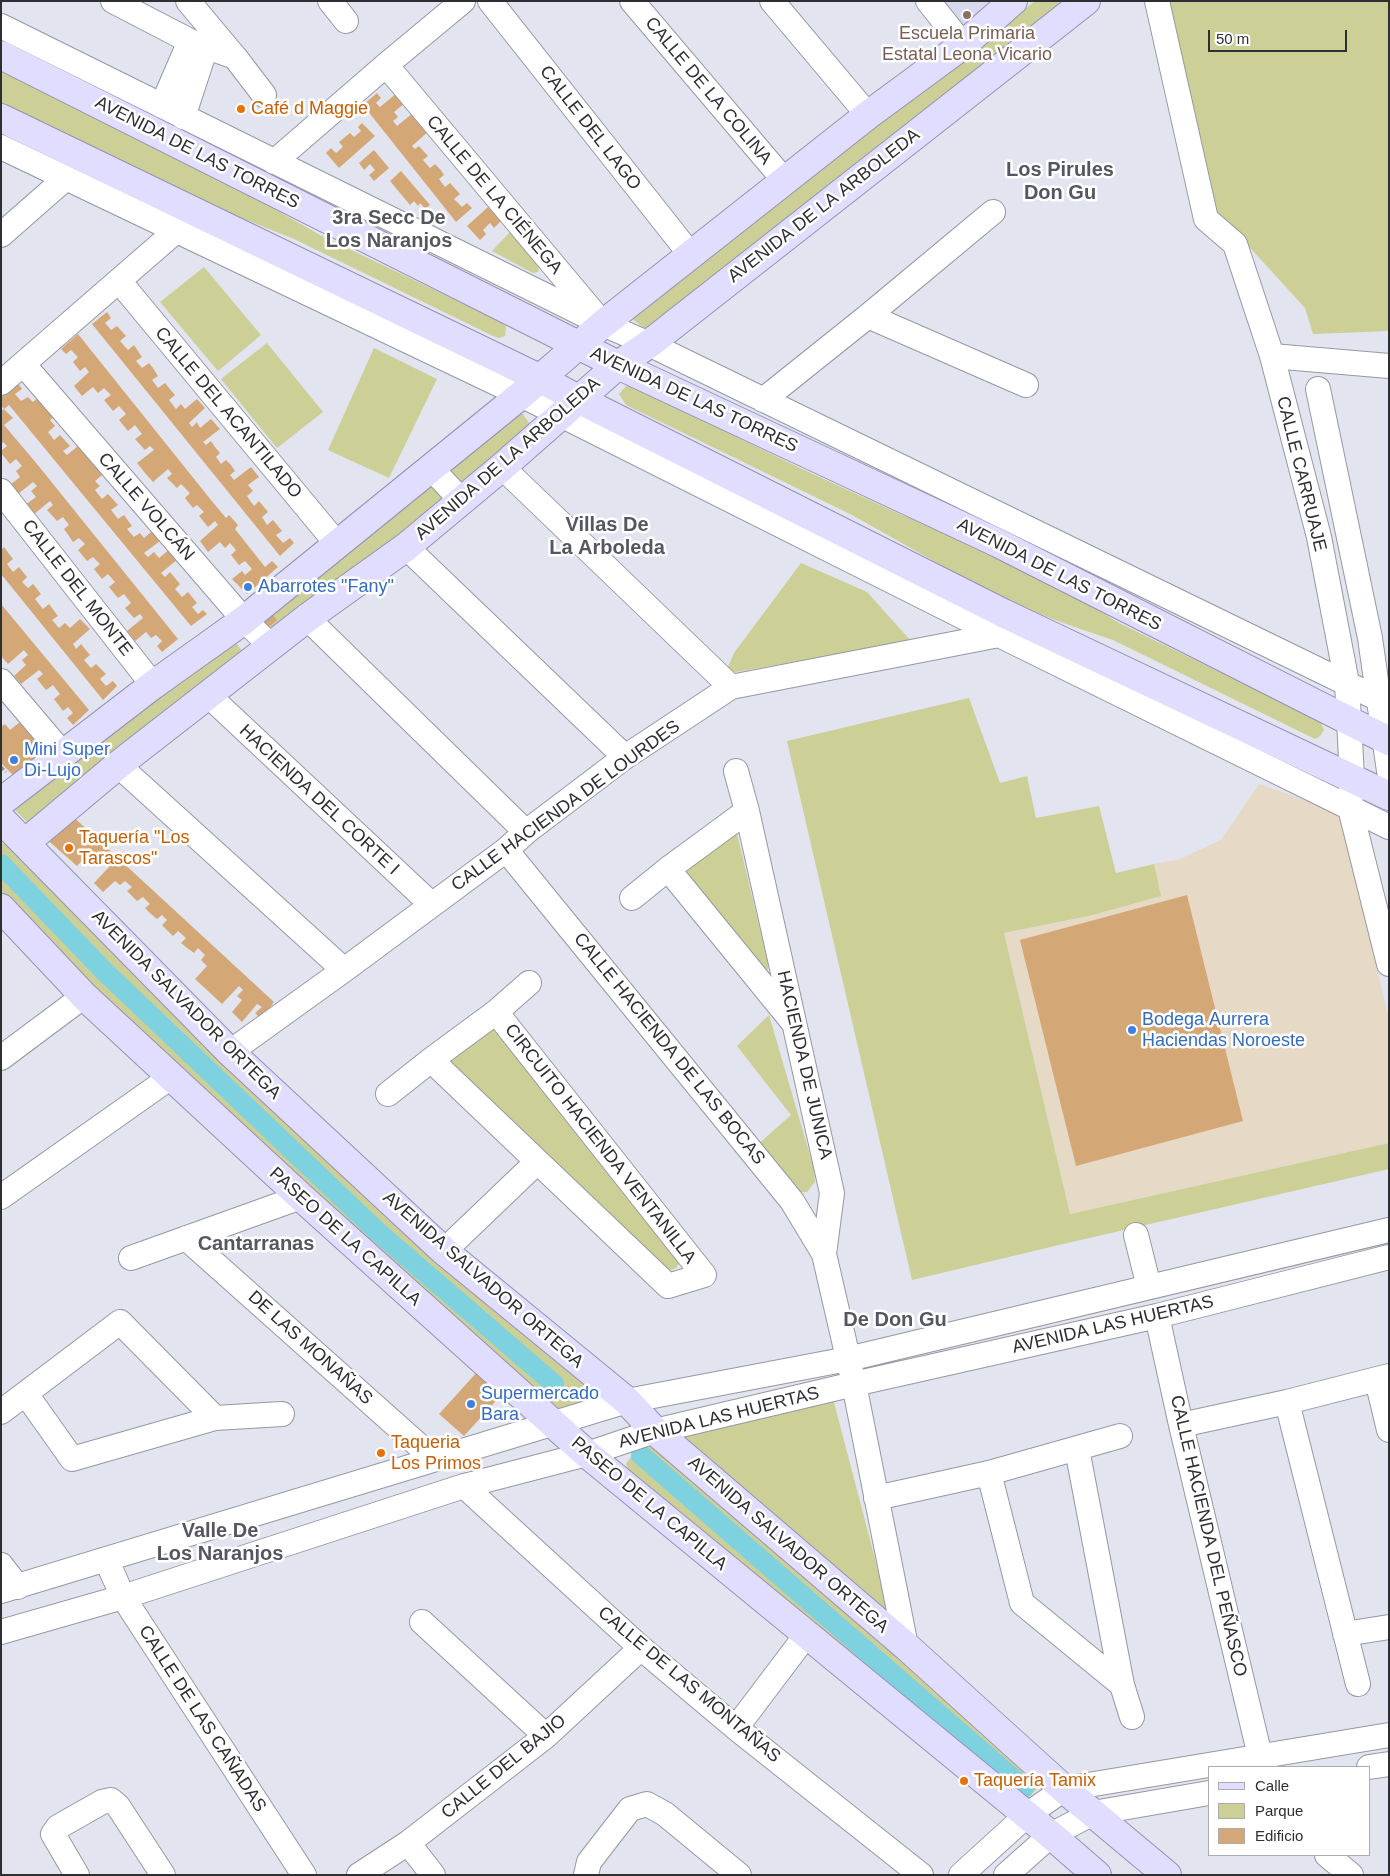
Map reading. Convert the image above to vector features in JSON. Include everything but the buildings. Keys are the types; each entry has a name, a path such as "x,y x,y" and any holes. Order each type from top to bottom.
{"main road":[{"path":"1,802 153,685 244,620 432,469 531,387 578,344 784,180 868,115 964,45 1013,1"},
{"name":"AVENIDA DE LA ARBOLEDA","path":"25,843 118,765 307,618 406,547 502,467 618,365 649,344 1086,1"},
{"name":"AVENIDA DE LAS TORRES","path":"1,55 618,365 998,543 1387,741"},
{"path":"1,118 569,407 1389,796"},
{"name":"AVENIDA SALVADOR ORTEGA","path":"1,819 230,1052 444,1251 627,1401 655,1431 906,1646 1064,1789 1167,1875"},
{"name":"PASEO DE LA CAPILLA","path":"1,908 84,996 301,1197 587,1454 1051,1835 1097,1875"}],"street":[{"path":"113,1 198,44 235,58"},
{"path":"188,1 264,95"},
{"path":"330,1 346,21"},
{"path":"274,162 463,1"},
{"name":"CALLE DEL LAGO","path":"490,1 690,254"},
{"name":"CALLE DE LA COLINA","path":"632,1 784,180"},
{"path":"772,1 868,115"},
{"path":"928,1 964,45"},
{"name":"CALLE CARRUAJE","path":"1157,1 1206,219 1235,244 1272,356 1318,537 1347,683 1352,778 1350,808 1389,964"},
{"name":"AVENIDA DE LAS TORRES","path":"1,26 603,324 649,344 1384,702"},
{"path":"162,106 198,44"},
{"path":"182,117 198,44"},
{"name":"CALLE DE LA CIÉNEGA","path":"386,65 603,324"},
{"path":"1,147 176,231 531,387"},
{"path":"4,230 66,178"},
{"path":"763,400 993,212"},
{"path":"1,383 176,231"},
{"name":"CALLE DEL ACANTILADO","path":"118,281 338,545"},
{"path":"868,316 1026,385"},
{"path":"1272,356 1389,366"},
{"name":"CALLE VOLCÁN","path":"24,365 244,620 271,646"},
{"path":"1318,389 1384,702 1389,771"},
{"path":"569,407 999,635 1389,827"},
{"path":"502,467 731,687"},
{"path":"432,469 461,500"},
{"name":"CALLE DEL MONTE","path":"1,491 153,685"},
{"path":"406,547 625,757"},
{"path":"307,618 526,832"},
{"name":"CALLE HACIENDA DE LOURDES","path":"230,1052 506,850 526,832 625,757 731,687 999,635"},
{"path":"1,682 63,754"},
{"name":"HACIENDA DEL CORTE I","path":"208,695 431,904"},
{"path":"118,765 344,970"},
{"name":"HACIENDA DE JUNICA","path":"736,771 747,811 832,1193 824,1254 854,1384 906,1646"},
{"path":"632,898 747,811"},
{"name":"CALLE HACIENDA DE LAS BOCAS","path":"506,850 792,1201 824,1254"},
{"path":"668,869 795,1024"},
{"path":"388,1094 496,1012 529,983"},
{"path":"1,1058 84,996"},
{"name":"CIRCUITO HACIENDA VENTANILLA","path":"496,1012 704,1275 668,1286 537,1162"},
{"path":"431,1060 537,1162 444,1251"},
{"path":"1,1197 171,1077"},
{"path":"792,1201 813,1200 832,1193"},
{"path":"131,1258 301,1197"},
{"name":"AVENIDA LAS HUERTAS","path":"9,1589 627,1401 848,1359 1389,1230"},
{"path":"1136,1235 1149,1287"},
{"name":"DE LAS MONAÑAS","path":"186,1238 434,1459"},
{"name":"AVENIDA LAS HUERTAS","path":"1,1632 123,1597 464,1486 587,1454 655,1431 1157,1316 1389,1257"},
{"name":"CALLE HACIENDA DEL PEÑASCO","path":"1157,1316 1260,1756"},
{"path":"1,1412 120,1322 215,1418"},
{"path":"1181,1425 1287,1402 1383,1378 1389,1430"},
{"path":"26,1394 72,1459 215,1418 282,1414"},
{"path":"1287,1402 1358,1684"},
{"path":"876,1498 989,1472 1120,1436"},
{"path":"1077,1449 1122,1685 1132,1717"},
{"path":"989,1472 1022,1603 1122,1685"},
{"name":"CALLE DE LAS MONTAÑAS","path":"464,1486 641,1648 736,1728 921,1875"},
{"name":"CALLE DE LAS CAÑADAS","path":"106,1559 123,1597 304,1875"},
{"path":"1,1565 9,1589"},
{"path":"422,1622 546,1736"},
{"path":"1345,1634 1389,1627"},
{"path":"736,1728 807,1634"},
{"name":"CALLE DEL BAJIO","path":"359,1875 408,1843 546,1736 641,1648"},
{"path":"961,1875 1026,1816 1064,1789 1389,1735"},
{"path":"1370,1768 1389,1764"},
{"path":"1006,1875 1051,1835 1094,1813 1208,1794"},
{"path":"77,1875 53,1834 58,1827 102,1802 111,1800 118,1806 163,1875"},
{"path":"586,1875 589,1862 630,1809 647,1804 665,1814 739,1875"},
{"path":"408,1843 433,1875"},
{"path":"1329,1856 1351,1875"}],"shaded area":[{"name":"Escuela Primaria Estatal Leona Vicario","path":"943,1 997,1 965,28"},
{"path":"1259,784 1339,812 1389,1019 1389,1143 1070,1214 1004,933 1089,916 1160,896 1154,864 1180,859 1221,840"}],"green space":[{"path":"1035,1 1063,1 648,331 631,318"},
{"path":"1163,1 1389,1 1389,331 1313,334 1305,308 1244,241 1213,219"},
{"path":"1,67 194,163 320,235 499,321 506,326 505,336 499,338 493,336 294,239 219,209 1,107"},
{"path":"510,232 539,266 538,272 533,273 492,251"},
{"path":"204,267 261,335 218,371 160,302"},
{"path":"267,343 323,412 277,448 221,379"},
{"path":"374,348 437,379 389,478 328,450"},
{"path":"627,385 633,386 802,469 902,515 1003,556 1077,597 1119,623 1314,718 1321,723 1324,730 1315,739 1113,640 1003,600 852,515 626,405 619,394"},
{"path":"519,409 532,427 461,488 443,470"},
{"path":"430,480 446,499 269,635 253,620"},
{"path":"801,563 867,592 911,641 725,674 734,653"},
{"path":"232,638 243,652 28,823 15,810"},
{"path":"969,698 1000,783 1027,776 1036,818 1099,806 1116,873 1154,864 1161,896 1089,916 1004,933 1070,1214 1389,1143 1389,1169 912,1280 787,741"},
{"path":"734,821 768,963 768,969 759,975 676,870"},
{"path":"15,841 588,1383 589,1400 577,1411 557,1408 187,1082 1,899 1,844"},
{"path":"769,1015 814,1169 815,1182 807,1192 792,1192 755,1147 791,1115 737,1046"},
{"path":"491,1022 675,1255 679,1263 676,1268 671,1270 659,1267 443,1060"},
{"path":"832,1395 894,1631 672,1434"},
{"path":"638,1446 653,1446 1037,1778 1037,1789 1025,1801 631,1480 626,1464"}],"waterway":[{"path":"1,864 105,972 378,1232 554,1384"},
{"path":"641,1455 1024,1788"}],"place":[{"name":"Escuela Primaria Estatal Leona Vicario","path":"967,15"},
{"name":"Café d Maggie","path":"241,109"},
{"name":"Abarrotes \"Fany\"","path":"248,587"},
{"name":"Mini Super Di-Lujo","path":"14,760"},
{"name":"Taquería \"Los Tarascos\"","path":"69,848"},
{"name":"Bodega Aurrera Haciendas Noroeste","path":"1132,1030"},
{"name":"Supermercado Bara","path":"471,1404"},
{"name":"Taqueria Los Primos","path":"381,1453"},
{"name":"Taquería Tamix","path":"964,1781"}],"district":[{"name":"Los Pirules Don Gu","path":"1060,182"},
{"name":"3ra Secc De Los Naranjos","path":"389,230"},
{"name":"Villas De La Arboleda","path":"607,536"},
{"name":"Cantarranas","path":"256,1244"},
{"name":"De Don Gu","path":"895,1320"},
{"name":"Valle De Los Naranjos","path":"220,1542"}]}
